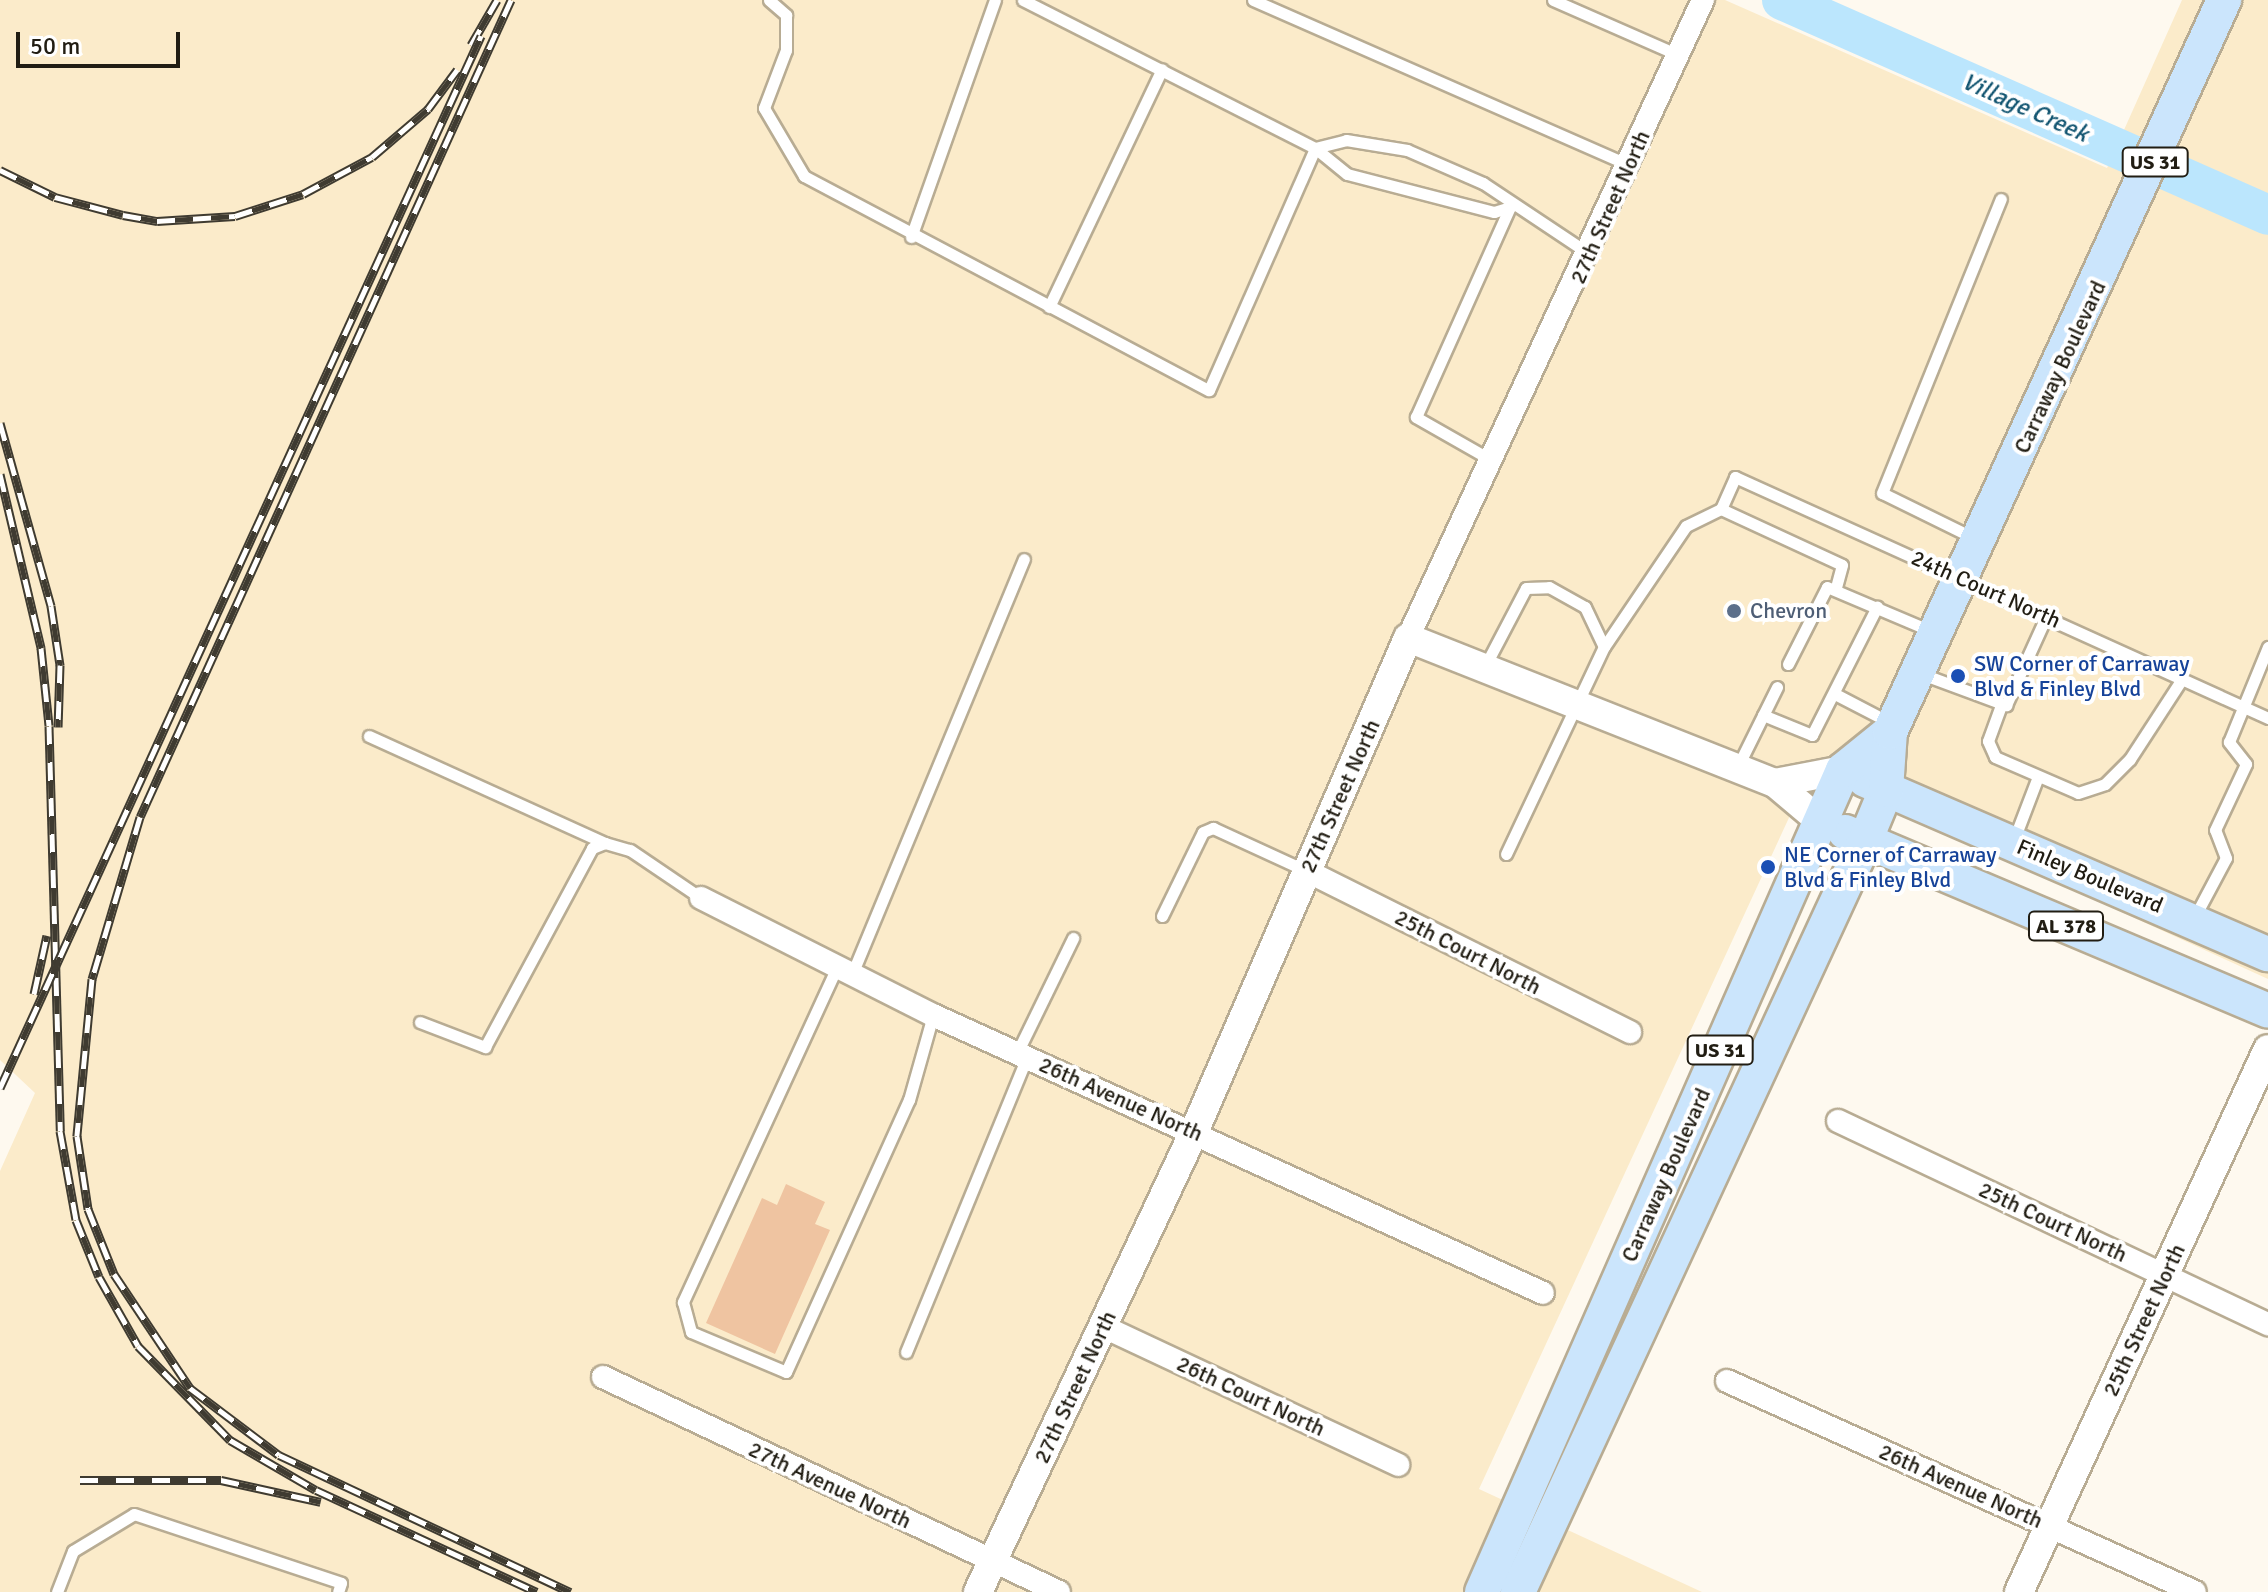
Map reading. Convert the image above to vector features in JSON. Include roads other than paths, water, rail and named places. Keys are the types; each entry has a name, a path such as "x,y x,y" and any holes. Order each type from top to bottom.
{"main road":[{"name":"Carraway Boulevard","path":"1518,1592 1865,841 1886,790 1892,728 2081,323 2224,0"},
{"name":"Carraway Boulevard","path":"1482,1592 1843,770 1892,728"},
{"name":"Finley Boulevard","path":"1843,770 2268,954"},
{"name":"AL 378","path":"1820,821 2268,1011"}],"street":[{"name":"27th Street North","path":"978,1592 1194,1132 1408,638 1589,254 1701,5"},
{"path":"1408,638 1775,783 1820,821"},
{"path":"1775,783 1843,770"},
{"name":"25th Court North","path":"1307,871 1630,1032"},
{"name":"26th Avenue North","path":"701,898 933,1015 1543,1293"},
{"name":"25th Street North","path":"2019,1592 2268,1049"},
{"name":"25th Court North","path":"1838,1121 2268,1324"},
{"name":"26th Court North","path":"1104,1327 1398,1465"},
{"name":"27th Avenue North","path":"603,1377 1059,1592"},
{"name":"26th Avenue North","path":"1727,1381 2195,1592"}],"lane":[{"path":"769,0 786,15 786,50 764,108 780,146 804,176 911,237 1209,390 1315,148"},
{"path":"911,237 995,0"},
{"path":"1023,0 1315,148 1347,174 1494,212 1510,207"},
{"path":"1253,0 1628,165"},
{"path":"1553,0 1678,55"},
{"path":"1049,307 1162,69"},
{"path":"1315,148 1346,140 1407,150 1483,183 1510,207 1589,254"},
{"path":"1979,540 1882,493 2001,199"},
{"path":"1493,461 1416,417 1510,207"},
{"name":"24th Court North","path":"1721,509 1735,477 2268,718"},
{"path":"1506,854 1574,704 1604,647 1686,526 1721,509 1842,565 1836,588"},
{"path":"933,1015 909,1100 786,1372 691,1332 683,1302 845,970 1024,559"},
{"path":"1484,668 1526,588 1549,587 1585,607 1604,647"},
{"path":"1788,664 1822,594 1836,588 1936,633"},
{"path":"1763,715 1812,735 1877,607"},
{"path":"2046,617 2000,708 1988,741 1995,757 2037,779 2078,793 2105,784 2182,679"},
{"path":"2193,920 2226,858 2215,830 2246,764 2229,742 2268,647"},
{"path":"1918,672 2000,708"},
{"path":"1738,768 1777,687"},
{"path":"1835,694 1892,728"},
{"path":"369,736 605,843 630,850 701,898"},
{"path":"2012,843 2037,779"},
{"path":"1162,916 1203,832 1213,828 1307,871"},
{"path":"420,1022 485,1047 582,865 605,843"},
{"path":"906,1352 1022,1055 1073,938"},
{"path":"57,1592 73,1551 134,1514 341,1583 338,1592"}],"waterway":[{"name":"Village Creek","path":"1782,0 2268,215"}],"railway":[{"path":"471,45 497,0"},
{"path":"511,0 140,817 92,979 77,1136 88,1209 114,1274 190,1388 279,1455 570,1592"},
{"path":"0,1088 481,36"},
{"path":"0,170 55,197 123,215 157,221 235,216 303,194 372,157 428,109 457,70"},
{"path":"0,423 51,606 60,665 58,727"},
{"path":"0,474 41,648 49,726 60,1131 76,1220 99,1277 138,1346 230,1440 316,1490 537,1592"},
{"path":"34,994 47,935"},
{"path":"80,1480 221,1480 321,1502"}],"place":[{"name":"Chevron","path":"1734,611"},
{"name":"SW Corner of Carraway Blvd & Finley Blvd","path":"1958,676"},
{"name":"NE Corner of Carraway Blvd & Finley Blvd","path":"1768,867"}]}
